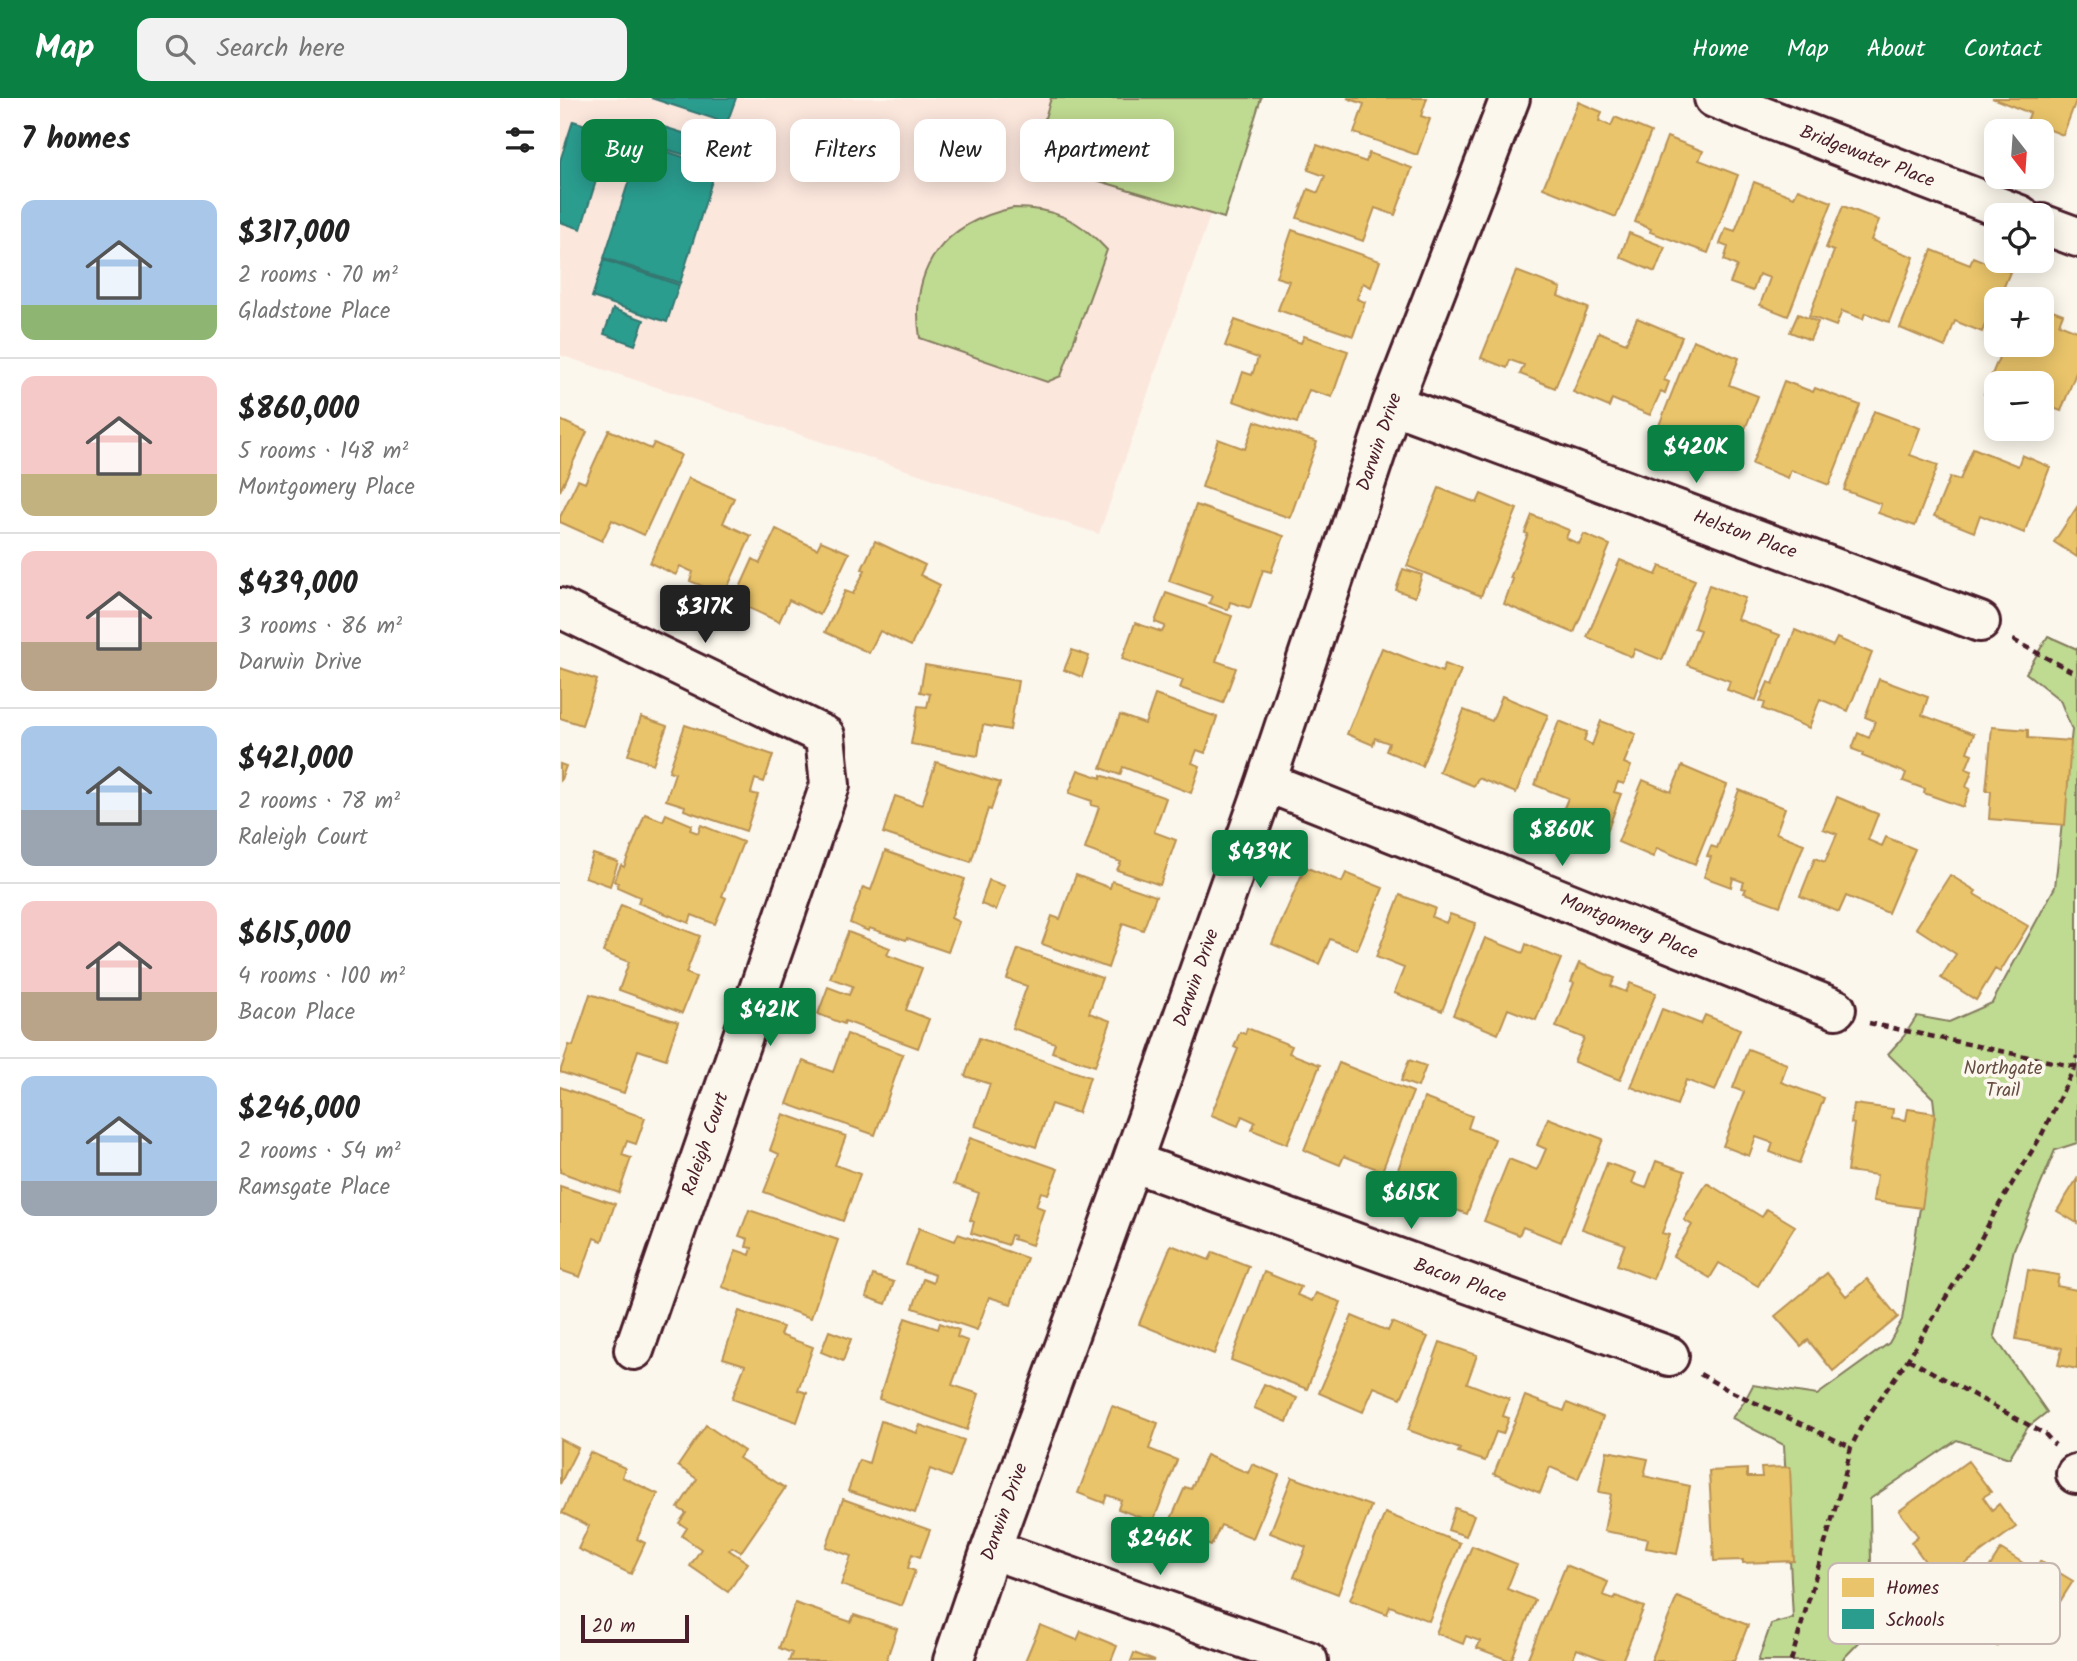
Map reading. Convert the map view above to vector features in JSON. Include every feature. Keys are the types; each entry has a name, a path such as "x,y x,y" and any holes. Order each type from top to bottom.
{"street":[{"name":"Darwin Drive","path":"953,1661 1266,782 1392,404 1510,98"},
{"name":"Bridgewater Place","path":"1714,98 1989,203"},
{"path":"2054,228 2077,237"},
{"name":"Helston Place","path":"1392,404 1980,622"},
{"name":"Raleigh Court","path":"560,608 825,736 830,785 634,1350"},
{"name":"Montgomery Place","path":"1266,782 1836,1009"},
{"name":"Bacon Place","path":"1132,1163 1669,1356"},
{"path":"991,1549 1308,1661"}],"path":[{"path":"1980,622 2077,674"},
{"path":"1836,1009 1854,1020 2076,1067"},
{"path":"1791,1661 1851,1447 1863,1423 1908,1359 1975,1250 2041,1136 2076,1067 2077,1056"},
{"path":"1669,1356 1727,1390 1851,1447"},
{"path":"1908,1359 2045,1434 2077,1474"}],"shaded area":[{"path":"560,98 1251,98 1099,534 560,355"}],"green space":[{"path":"1051,98 1261,98 1224,218 1103,182 1174,182 1174,119 1045,119"},
{"path":"1013,208 1041,210 1065,217 1086,230 1107,250 1061,376 1047,382 920,338 920,290 926,270 936,252 950,237 968,225"},
{"name":"Northgate Trail","path":"2048,636 2077,649 2077,1143 2055,1150 2014,1249 1994,1336 2047,1412 2028,1427 2009,1458 1957,1440 1870,1499 1871,1563 1828,1563 1828,1644 1857,1644 1841,1661 1758,1661 1771,1624 1793,1618 1784,1445 1732,1418 1753,1385 1817,1395 1889,1343 1902,1320 1935,1115 1933,1098 1888,1054 1917,1016 1949,1022 1992,1003 2055,887 2072,730 2060,700 2026,673"}],"building: Homes":[{"path":"1347,98 1427,98 1421,116 1430,119 1417,155 1354,133 1364,104"},
{"path":"1992,98 2077,98 2063,135 2054,132 2054,119 2028,119 2030,113"},
{"path":"1578,102 1602,112 1599,121 1611,126 1615,117 1651,132 1616,217 1543,188"},
{"path":"1667,137 1703,151 1699,160 1738,175 1708,253 1650,232 1651,229 1635,222"},
{"path":"1317,145 1366,162 1369,153 1412,168 1395,215 1375,208 1363,241 1297,218 1308,189 1318,193 1325,176 1308,170"},
{"path":"1754,182 1794,197 1798,189 1832,202 1788,316 1760,305 1770,278 1759,274 1753,291 1730,283 1737,266 1724,260 1728,247 1720,244 1726,228 1735,231"},
{"path":"1843,206 1879,220 1871,240 1914,257 1889,322 1865,313 1863,319 1842,311 1836,326 1809,316 1834,251 1826,248"},
{"path":"1292,230 1380,261 1371,287 1363,283 1357,299 1365,302 1353,336 1278,310 1289,281 1276,277"},
{"path":"1629,233 1665,247 1655,272 1620,257"},
{"path":"1932,250 1970,265 1973,257 1984,261 1984,273 2010,273 2004,287 1984,287 1982,332 1955,321 1945,347 1900,328"},
{"path":"1516,271 1561,288 1558,296 1588,308 1555,388 1520,374 1524,365 1510,360 1507,368 1481,358"},
{"path":"2054,311 2063,314 2059,324 2077,331 2077,370 2061,411 2054,408 2054,371 1993,371 1999,357 2054,357"},
{"path":"1798,314 1818,322 1810,340 1790,332"},
{"path":"1637,318 1682,337 1664,380 1669,382 1665,393 1661,391 1650,415 1612,399 1609,407 1573,392 1599,332 1626,343"},
{"path":"1235,320 1301,343 1304,336 1348,351 1332,397 1309,390 1297,423 1233,401 1243,372 1252,375 1258,358 1225,346"},
{"path":"1693,340 1739,358 1729,385 1758,396 1734,457 1699,443 1702,435 1687,429 1684,438 1658,428"},
{"path":"1784,381 1813,392 1815,388 1860,405 1829,485 1791,470 1788,478 1752,464"},
{"path":"1874,411 1920,428 1910,455 1938,465 1915,526 1878,513 1881,504 1844,490"},
{"path":"560,420 587,432 560,491"},
{"path":"1255,421 1317,442 1290,518 1202,487 1218,439 1245,449"},
{"path":"609,430 651,449 654,443 681,455 644,535 612,520 602,541 560,522 560,517 578,480 585,483"},
{"path":"1973,448 2018,466 2022,455 2050,467 2024,533 1980,515 1974,532 1934,516 1950,477 1960,480"},
{"path":"688,478 734,498 723,523 751,536 724,595 690,581 693,572 680,566 676,575 650,563"},
{"path":"1439,488 1477,503 1481,494 1517,509 1481,596 1407,566"},
{"path":"1196,505 1284,536 1271,572 1263,570 1250,608 1230,602 1228,610 1209,603 1212,596 1169,581"},
{"path":"2077,507 2077,557 2054,542"},
{"path":"1532,515 1569,530 1566,538 1579,544 1584,534 1610,545 1574,633 1504,604"},
{"path":"776,529 817,549 821,541 849,553 820,615 789,600 779,622 734,601 753,559 760,563"},
{"path":"875,541 925,565 920,575 940,585 911,646 880,631 869,653 825,632 845,591 853,594"},
{"path":"1620,560 1656,575 1660,566 1695,580 1662,660 1635,649 1632,657 1587,637"},
{"path":"1403,569 1422,575 1415,597 1396,590"},
{"path":"1709,585 1745,598 1737,619 1780,635 1756,700 1727,690 1730,681 1687,665 1700,630 1694,628"},
{"path":"1166,593 1232,616 1216,661 1236,668 1223,703 1180,688 1183,680 1122,659 1135,623 1162,632 1165,626 1155,622"},
{"path":"1795,630 1833,646 1837,638 1872,653 1848,711 1820,699 1809,728 1763,709 1765,703 1760,701 1768,682 1773,684"},
{"path":"1382,648 1442,672 1445,664 1461,670 1422,766 1386,751 1389,743 1375,738 1373,745 1347,734"},
{"path":"1072,650 1089,656 1082,677 1064,670"},
{"path":"925,665 1018,681 1010,730 983,725 978,756 911,744 918,706 927,707 930,694 920,692"},
{"path":"560,668 597,680 582,725 560,718"},
{"path":"1879,679 1928,697 1922,715 1974,734 1967,752 1972,754 1966,769 1972,771 1966,787 1970,789 1963,807 1924,793 1925,789 1903,781 1906,773 1862,756 1863,753 1852,749 1858,733 1869,738 1875,721 1865,717"},
{"path":"1155,695 1217,717 1205,753 1197,750 1192,763 1200,766 1191,793 1123,767 1120,775 1101,768 1120,715 1145,724"},
{"path":"1502,696 1548,715 1516,793 1478,778 1474,786 1439,772 1464,710 1492,721"},
{"path":"641,717 667,726 653,764 628,755"},
{"path":"1559,721 1587,732 1584,741 1592,745 1601,721 1636,734 1624,763 1631,766 1624,784 1618,782 1614,792 1621,794 1605,837 1559,820 1568,798 1535,785"},
{"path":"685,725 773,755 764,782 755,779 751,793 758,795 746,831 684,810 685,806 666,800 675,773 669,771"},
{"path":"1992,727 2028,730 2028,738 2071,741 2065,825 1989,819 1991,791 1986,791"},
{"path":"936,762 1000,783 991,810 988,809 971,862 883,833 895,796 922,805"},
{"path":"560,764 566,766 560,782"},
{"path":"1682,766 1727,785 1695,864 1657,848 1653,857 1618,842 1643,780 1671,792"},
{"path":"1078,770 1101,778 1101,775 1166,798 1154,832 1176,840 1160,885 1117,870 1121,862 1085,849 1099,807 1091,805 1092,801 1069,793"},
{"path":"1739,790 1785,808 1776,833 1804,844 1780,906 1744,893 1744,882 1733,878 1731,887 1704,877 1711,857 1707,856 1711,846 1717,848"},
{"path":"1837,797 1878,814 1868,840 1882,846 1886,837 1915,849 1888,913 1846,896 1839,912 1800,896 1815,858 1825,862 1837,834 1823,829"},
{"path":"645,814 663,821 666,814 692,825 690,830 698,833 701,825 743,842 722,896 726,898 715,924 692,915 689,923 638,903 640,897 617,887 618,883 614,881 621,865 624,867"},
{"path":"885,851 965,879 951,918 959,922 948,952 869,928 868,931 850,923 863,887 871,890"},
{"path":"593,854 618,862 610,886 585,877"},
{"path":"1305,867 1342,882 1346,873 1383,888 1357,950 1330,939 1319,964 1272,944"},
{"path":"1076,875 1110,888 1112,881 1156,896 1143,930 1123,923 1108,968 1042,944 1052,916 1060,919"},
{"path":"1950,875 1976,891 1974,894 2028,926 2000,972 1995,969 1976,1000 1941,978 1956,954 1916,928"},
{"path":"989,880 1005,886 996,910 981,904"},
{"path":"1400,895 1435,908 1432,917 1446,923 1450,914 1476,923 1442,1011 1394,993 1404,968 1376,957"},
{"path":"621,905 700,936 686,973 696,977 682,1013 619,990 629,962 603,952"},
{"path":"848,932 890,948 887,955 922,968 906,1010 929,1019 918,1048 818,1014 828,987 849,995 853,986 830,978"},
{"path":"1485,938 1523,953 1526,944 1561,959 1536,1020 1508,1009 1498,1034 1453,1015"},
{"path":"1018,949 1102,978 1089,1013 1111,1021 1095,1066 1052,1052 1055,1043 1012,1028 1027,986 1007,979"},
{"path":"1579,963 1615,978 1611,986 1626,992 1630,983 1656,993 1620,1080 1574,1062 1584,1038 1556,1027"},
{"path":"590,994 678,1022 666,1059 638,1050 624,1093 560,1072 569,1045 573,1046"},
{"path":"1662,1009 1701,1024 1705,1015 1740,1029 1715,1091 1686,1080 1677,1105 1631,1087"},
{"path":"1247,1028 1292,1046 1289,1053 1320,1065 1287,1144 1252,1130 1255,1122 1242,1116 1238,1126 1211,1115 1238,1049 1234,1047 1240,1032 1245,1034"},
{"path":"847,1034 903,1054 875,1135 787,1104 803,1061 833,1072"},
{"path":"979,1038 1090,1077 1078,1113 1051,1104 1036,1147 975,1126 990,1084 965,1076"},
{"path":"1748,1049 1787,1064 1781,1082 1824,1098 1799,1163 1770,1152 1773,1143 1756,1137 1749,1156 1723,1146 1744,1092 1733,1088"},
{"path":"1409,1060 1426,1066 1418,1087 1401,1081"},
{"path":"1339,1063 1413,1092 1382,1171 1344,1156 1340,1165 1304,1150"},
{"path":"560,1087 645,1118 636,1144 627,1141 622,1155 631,1158 619,1193 560,1172"},
{"path":"1424,1098 1472,1116 1468,1128 1495,1139 1467,1214 1431,1201 1434,1192 1420,1187 1417,1195 1392,1186"},
{"path":"1854,1104 1893,1109 1892,1118 1906,1120 1908,1109 1935,1113 1922,1208 1873,1201 1877,1175 1847,1171"},
{"path":"783,1114 846,1136 835,1165 860,1174 843,1221 764,1192 779,1154 770,1150"},
{"path":"1548,1118 1603,1139 1561,1242 1523,1227 1519,1235 1484,1221 1509,1159 1537,1170 1546,1149 1537,1145"},
{"path":"970,1138 1058,1169 1048,1194 1041,1192 1036,1206 1044,1209 1032,1245 1013,1239 1014,1236 1011,1235 1008,1245 971,1233 974,1222 970,1220 979,1193 954,1184"},
{"path":"1656,1161 1685,1171 1662,1233 1669,1235 1653,1279 1617,1265 1625,1244 1582,1229 1607,1163 1636,1173 1632,1183 1646,1188"},
{"path":"2077,1179 2077,1223 2057,1211"},
{"path":"1707,1183 1762,1217 1767,1209 1795,1226 1758,1286 1719,1263 1710,1278 1673,1256 1692,1225 1684,1220"},
{"path":"560,1186 615,1204 602,1241 594,1238 580,1277 560,1270"},
{"path":"749,1210 838,1240 811,1318 722,1287 736,1250 750,1255 752,1248 746,1247 748,1239 739,1236"},
{"path":"919,1228 955,1241 958,1234 1027,1258 1011,1304 989,1297 977,1330 913,1308 923,1279 933,1283 935,1275 906,1265"},
{"path":"1171,1245 1209,1260 1213,1252 1249,1266 1214,1354 1139,1324"},
{"path":"2028,1270 2059,1275 2057,1286 2077,1290 2077,1369 2058,1365 2062,1348 2016,1339"},
{"path":"1264,1272 1301,1287 1297,1295 1312,1301 1316,1293 1341,1302 1307,1389 1231,1360"},
{"path":"1827,1273 1846,1296 1867,1279 1898,1317 1833,1371 1808,1340 1801,1346 1775,1316"},
{"path":"873,1275 894,1282 886,1304 866,1297"},
{"path":"739,1311 783,1327 780,1335 813,1347 798,1390 807,1393 797,1422 732,1399 745,1365 723,1358"},
{"path":"1352,1316 1388,1331 1392,1322 1428,1337 1401,1398 1374,1387 1363,1412 1319,1393"},
{"path":"905,1318 938,1329 940,1323 959,1330 957,1337 968,1341 952,1385 979,1394 967,1430 879,1399"},
{"path":"829,1331 851,1339 843,1361 821,1352"},
{"path":"1440,1342 1477,1355 1467,1383 1509,1399 1503,1416 1509,1418 1503,1434 1496,1432 1485,1461 1408,1430"},
{"path":"1264,1384 1297,1398 1287,1422 1254,1408"},
{"path":"1525,1396 1564,1411 1567,1403 1603,1417 1578,1479 1550,1467 1540,1493 1494,1474"},
{"path":"1112,1406 1158,1423 1149,1449 1177,1460 1153,1522 1118,1509 1121,1500 1107,1495 1104,1503 1078,1493"},
{"path":"881,1421 917,1433 920,1425 964,1440 951,1477 930,1469 915,1513 848,1491 859,1460 869,1463"},
{"path":"706,1425 744,1451 739,1458 785,1488 741,1552 732,1547 729,1550 748,1563 728,1592 690,1566 701,1549 682,1536 687,1528 679,1523 686,1513 678,1508 697,1479 678,1466"},
{"path":"560,1439 578,1448 560,1484"},
{"path":"1607,1451 1648,1459 1644,1476 1690,1486 1677,1554 1646,1548 1648,1539 1604,1531 1611,1494 1599,1492"},
{"path":"590,1452 625,1468 622,1477 658,1494 637,1539 645,1543 631,1574 578,1549 589,1526 562,1513"},
{"path":"1206,1455 1248,1473 1252,1464 1279,1475 1253,1538 1221,1525 1211,1546 1167,1528 1185,1487 1191,1489"},
{"path":"1968,1461 1991,1492 1983,1497 1992,1510 1999,1504 2016,1527 1966,1563 1926,1563 1911,1542 1918,1536 1899,1511"},
{"path":"1790,1467 1794,1561 1714,1561 1709,1471 1747,1469 1747,1477 1762,1477 1761,1468"},
{"path":"1292,1477 1371,1506 1338,1594 1294,1577 1306,1547 1270,1533"},
{"path":"843,1499 930,1530 920,1557 912,1554 908,1568 915,1571 902,1606 841,1585 851,1556 826,1547"},
{"path":"1455,1508 1474,1515 1466,1536 1448,1530"},
{"path":"1385,1513 1460,1543 1429,1621 1390,1606 1387,1614 1350,1600"},
{"path":"1472,1546 1517,1564 1507,1589 1535,1600 1511,1661 1477,1648 1480,1641 1466,1636 1463,1644 1436,1633"},
{"path":"2001,1549 2023,1563 1992,1563"},
{"path":"1566,1565 1608,1582 1603,1595 1614,1599 1616,1596 1644,1607 1622,1661 1608,1661 1577,1649 1572,1661 1527,1660"},
{"path":"2060,1573 2073,1581 2060,1602"},
{"path":"1677,1597 1748,1625 1734,1661 1651,1661"},
{"path":"795,1603 851,1622 854,1615 897,1629 886,1661 789,1661 792,1653 779,1648"},
{"path":"1040,1625 1077,1640 1081,1631 1117,1646 1111,1661 1025,1661"},
{"path":"1134,1653 1155,1661 1131,1661"}],"building: Schools":[{"path":"651,98 736,98 728,119 715,119"},
{"path":"573,121 581,124 581,182 596,182 581,229 560,222 560,161"},
{"path":"667,128 681,132 681,154 667,149"},
{"path":"667,152 681,156 681,182 712,182 680,283 604,258 628,182 667,182"},
{"path":"604,260 679,285 667,322 592,297"},
{"path":"613,309 644,320 635,345 604,334"}]}
